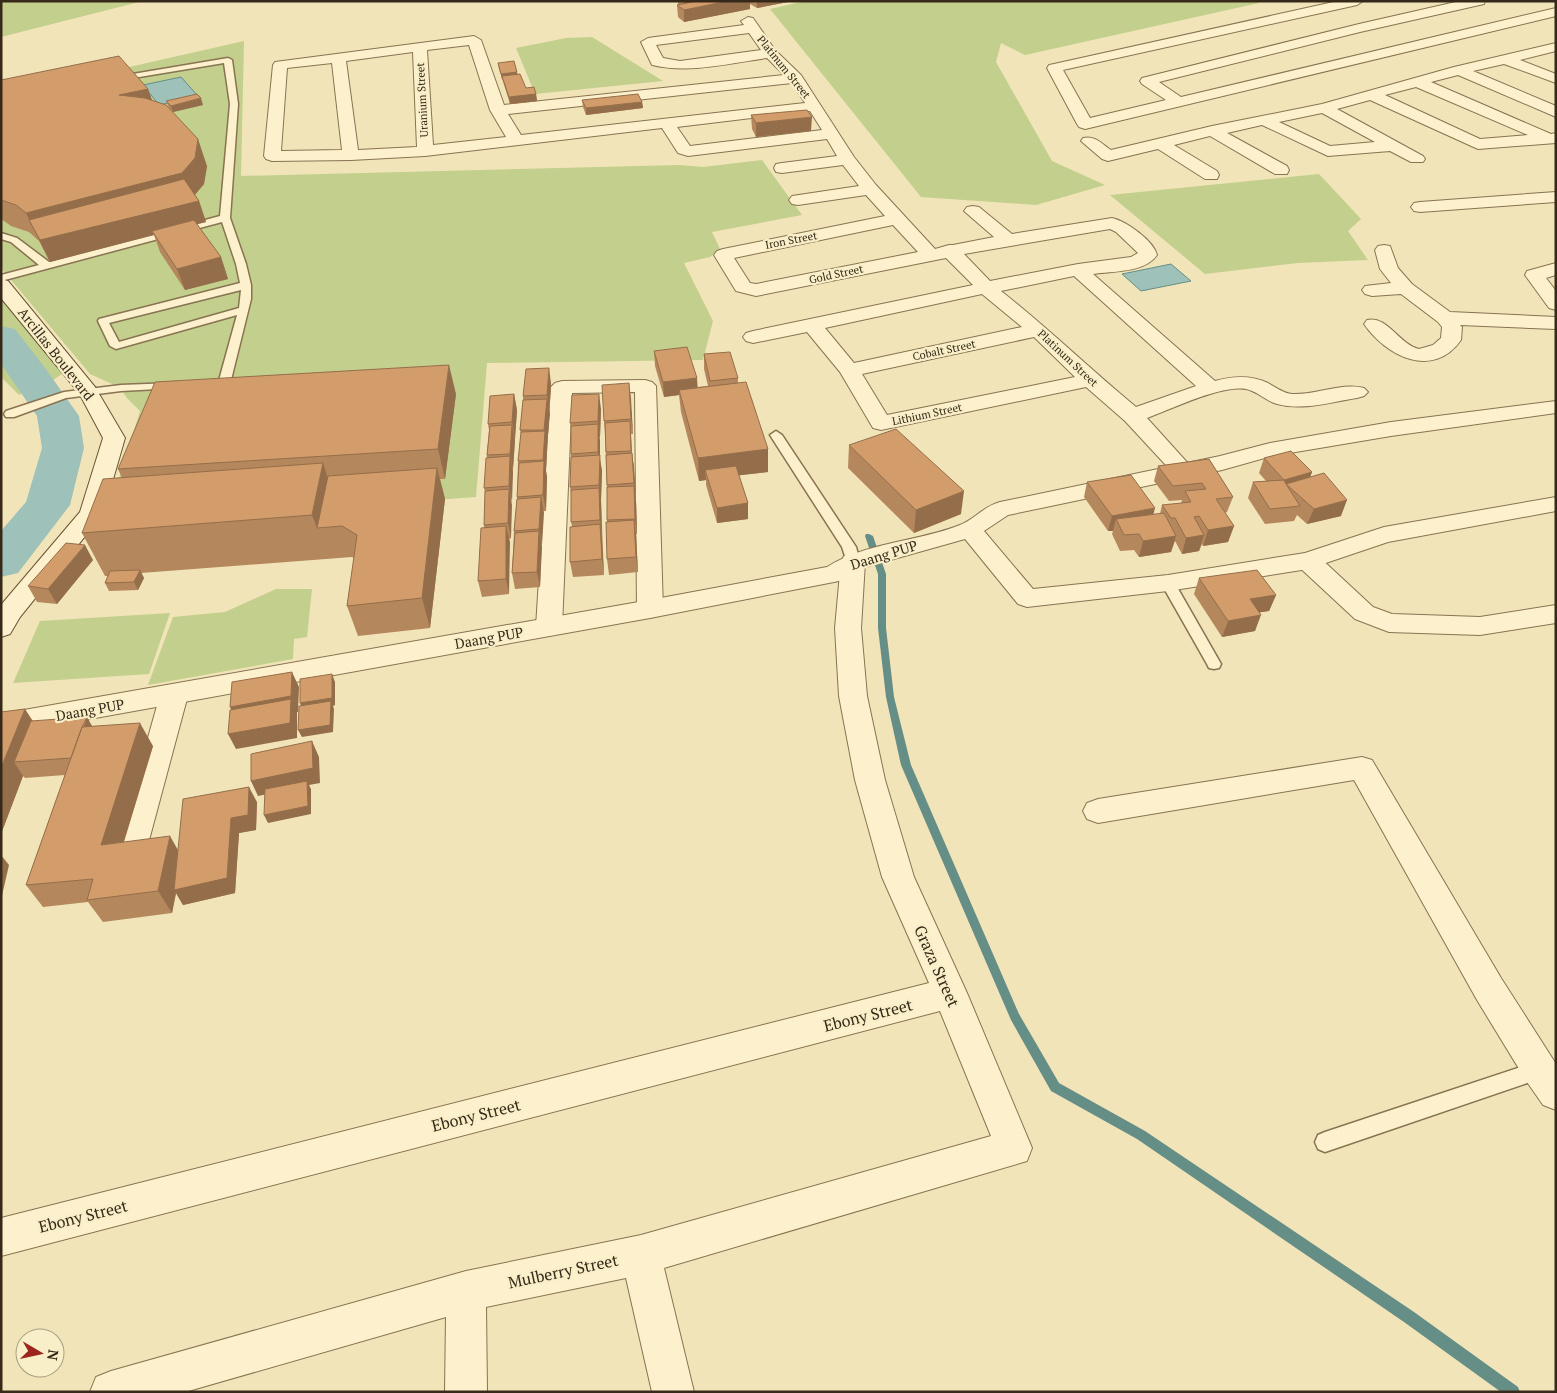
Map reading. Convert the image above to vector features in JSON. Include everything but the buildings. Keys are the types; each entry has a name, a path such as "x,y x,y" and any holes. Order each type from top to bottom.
{"street":[{"path":"1356,1 1054,68 1085,124 1556,12"},
{"path":"1178,101 1147,81 1359,28 1479,1"},
{"path":"1316,10 1407,48"},
{"name":"Platinum Street","path":"770,53 680,65 667,64 658,62 648,42 750,24 770,53 796,78 847,159 896,219 1038,330 1090,380 1133,416 1183,470"},
{"path":"516,140 498,110 474,40 280,65 272,156 351,155 425,151 815,106"},
{"path":"1089,141 1108,156 1212,131 1374,96 1459,70 1556,47"},
{"name":"Uranium Street","path":"420,48 425,151"},
{"path":"340,58 351,155"},
{"path":"1505,59 1556,79"},
{"path":"1459,70 1556,112"},
{"path":"498,110 796,78"},
{"path":"1420,82 1552,138"},
{"path":"1374,96 1478,144 1552,138"},
{"path":"1324,108 1417,159"},
{"path":"1263,120 1328,152 1392,146"},
{"path":"667,123 684,150 688,151 831,134"},
{"path":"1212,131 1281,170"},
{"path":"1161,144 1211,175"},
{"path":"782,168 847,159"},
{"path":"798,200 870,189"},
{"path":"1420,207 1556,197"},
{"path":"973,211 1008,240"},
{"name":"Iron Street","path":"743,287 724,254 896,219"},
{"name":"Gold Street","path":"743,287 756,290 940,252 1112,223 1122,228 1148,255 1136,262 1078,270"},
{"path":"1374,324 1394,346 1412,355 1429,354 1440,350 1451,340 1452,327 1445,318 1405,288 1389,269 1384,250"},
{"path":"1556,269 1534,275 1556,304"},
{"path":"753,337 1078,270 1211,388"},
{"name":"Arcillas Boulevard","path":"1,285 88,391 114,438 96,514 10,612 1,628"},
{"path":"1372,290 1405,288"},
{"path":"1445,318 1556,323"},
{"name":"Lithium Street","path":"812,326 849,370 881,424 1090,380"},
{"name":"Cobalt Street","path":"849,370 1038,330"},
{"path":"1133,416 1211,388 1246,383 1257,386 1278,398 1290,400 1357,392"},
{"path":"549,627 562,387 645,386 650,609"},
{"name":"Daang PUP","path":"1,724 650,609 834,574 857,561 970,530 1000,509 1222,463 1270,450 1391,429 1556,406"},
{"path":"970,530 1027,598 1168,583 1308,561 1384,535 1556,504"},
{"name":"Graza Street","path":"857,561 848,628 853,696 870,780 898,877 950,994 1014,1148"},
{"path":"1308,561 1364,613 1389,623 1480,626 1556,614"},
{"path":"129,859 174,694"},
{"path":"1098,810 1362,768 1489,989 1547,1082"},
{"name":"Ebony Street","path":"1,1237 950,994"},
{"name":"Mulberry Street","path":"111,1392 466,1291 641,1255 1014,1148"},
{"path":"641,1255 673,1392"},
{"path":"466,1291 466,1392"}],"lane":[{"path":"106,81 228,60 234,104 225,218 248,297 224,385"},
{"path":"1,278 225,218"},
{"path":"1,236 14,240 46,265"},
{"path":"244,310 116,346 103,321 246,285"},
{"path":"10,414 57,396 88,391 186,386"},
{"path":"776,435 857,561"},
{"path":"1168,583 1214,664"},
{"path":"1325,1142 1547,1082"}],"green space":[{"path":"1,1 143,1 1,37"},
{"path":"805,1 1256,1 1259,3 1025,55 1001,43 996,62 1052,161 1105,185 1036,205 921,197 770,9"},
{"path":"592,37 663,81 535,94 516,48 566,38"},
{"path":"244,41 241,176 680,165 703,167 762,160 802,215 712,232 720,249 710,257 684,263 713,321 703,360 487,363 476,497 105,524 140,411 126,397 121,388 90,374 1,268 1,96"},
{"path":"1319,174 1361,219 1348,231 1368,260 1298,263 1205,274 1110,195"},
{"path":"1,296 36,335 62,374 50,382 19,395 1,377"},
{"path":"276,589 312,589 307,637 294,639 293,659 148,685 173,617 225,612"},
{"path":"170,613 149,674 13,683 40,621"}],"water":[{"path":"181,77 198,96 159,105 143,85"},
{"path":"1171,264 1191,281 1141,291 1122,274"}],"waterway":[{"path":"1,337 34,380 58,416 63,448 48,505 1,562"},
{"path":"869,536 882,574 882,628 890,697 906,765 1015,1017 1055,1087 1141,1135 1409,1317 1513,1392"}]}
